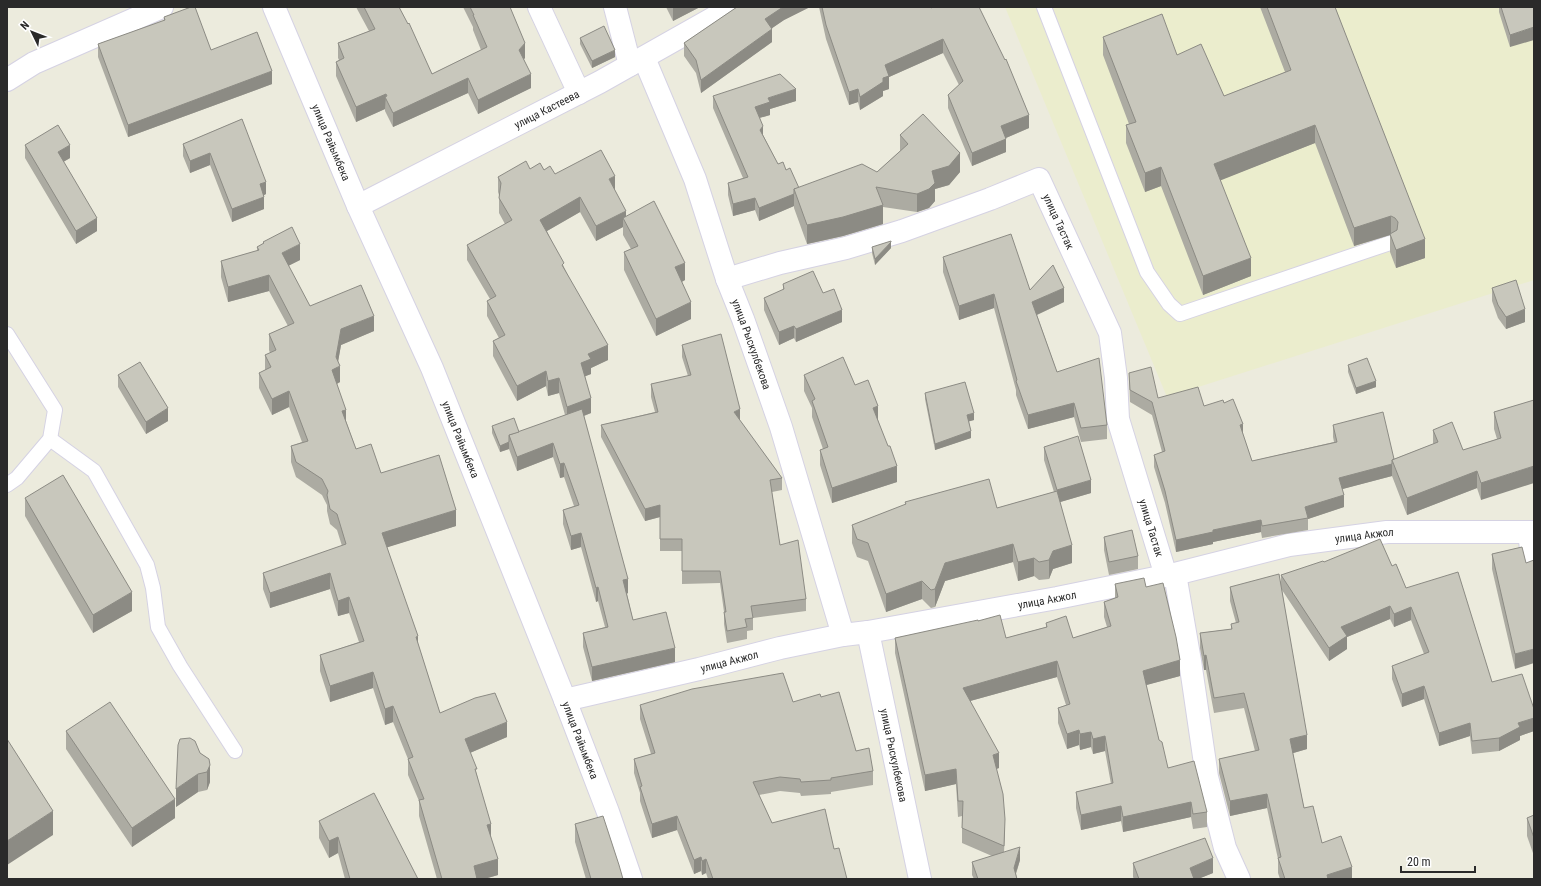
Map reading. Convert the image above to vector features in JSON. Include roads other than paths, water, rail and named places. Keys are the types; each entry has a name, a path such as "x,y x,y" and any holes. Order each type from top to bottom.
{"street":[{"path":"7,80 34,63 162,7"},
{"name":"улица Райымбека","path":"274,7 358,206 432,368 565,700 608,812 631,879"},
{"path":"539,7 579,93"},
{"name":"улица Рыскулбекова","path":"615,7 637,62 695,179 727,279 743,319 781,427 843,635"},
{"name":"улица Кастеева","path":"358,206 579,93 637,62 733,7"},
{"name":"улица Тастак","path":"727,279 780,263 846,248 902,231 990,199 1039,179 1110,333 1116,378 1118,419 1170,575 1190,661 1207,777 1225,848 1239,879"},
{"name":"улица Акжол","path":"565,700 699,669 780,648 843,635 868,632 1057,598 1170,575 1289,545 1387,532 1532,532"},
{"path":"1532,532 1531,549 1534,558"},
{"name":"улица Рыскулбекова","path":"868,632 920,879"}],"lane":[{"path":"1044,7 1147,272 1169,304 1180,314 1390,243"},
{"path":"7,334 55,410 50,439 18,478 7,485"},
{"path":"50,439 94,470 147,565 153,588 158,627 180,666 235,751"}]}
